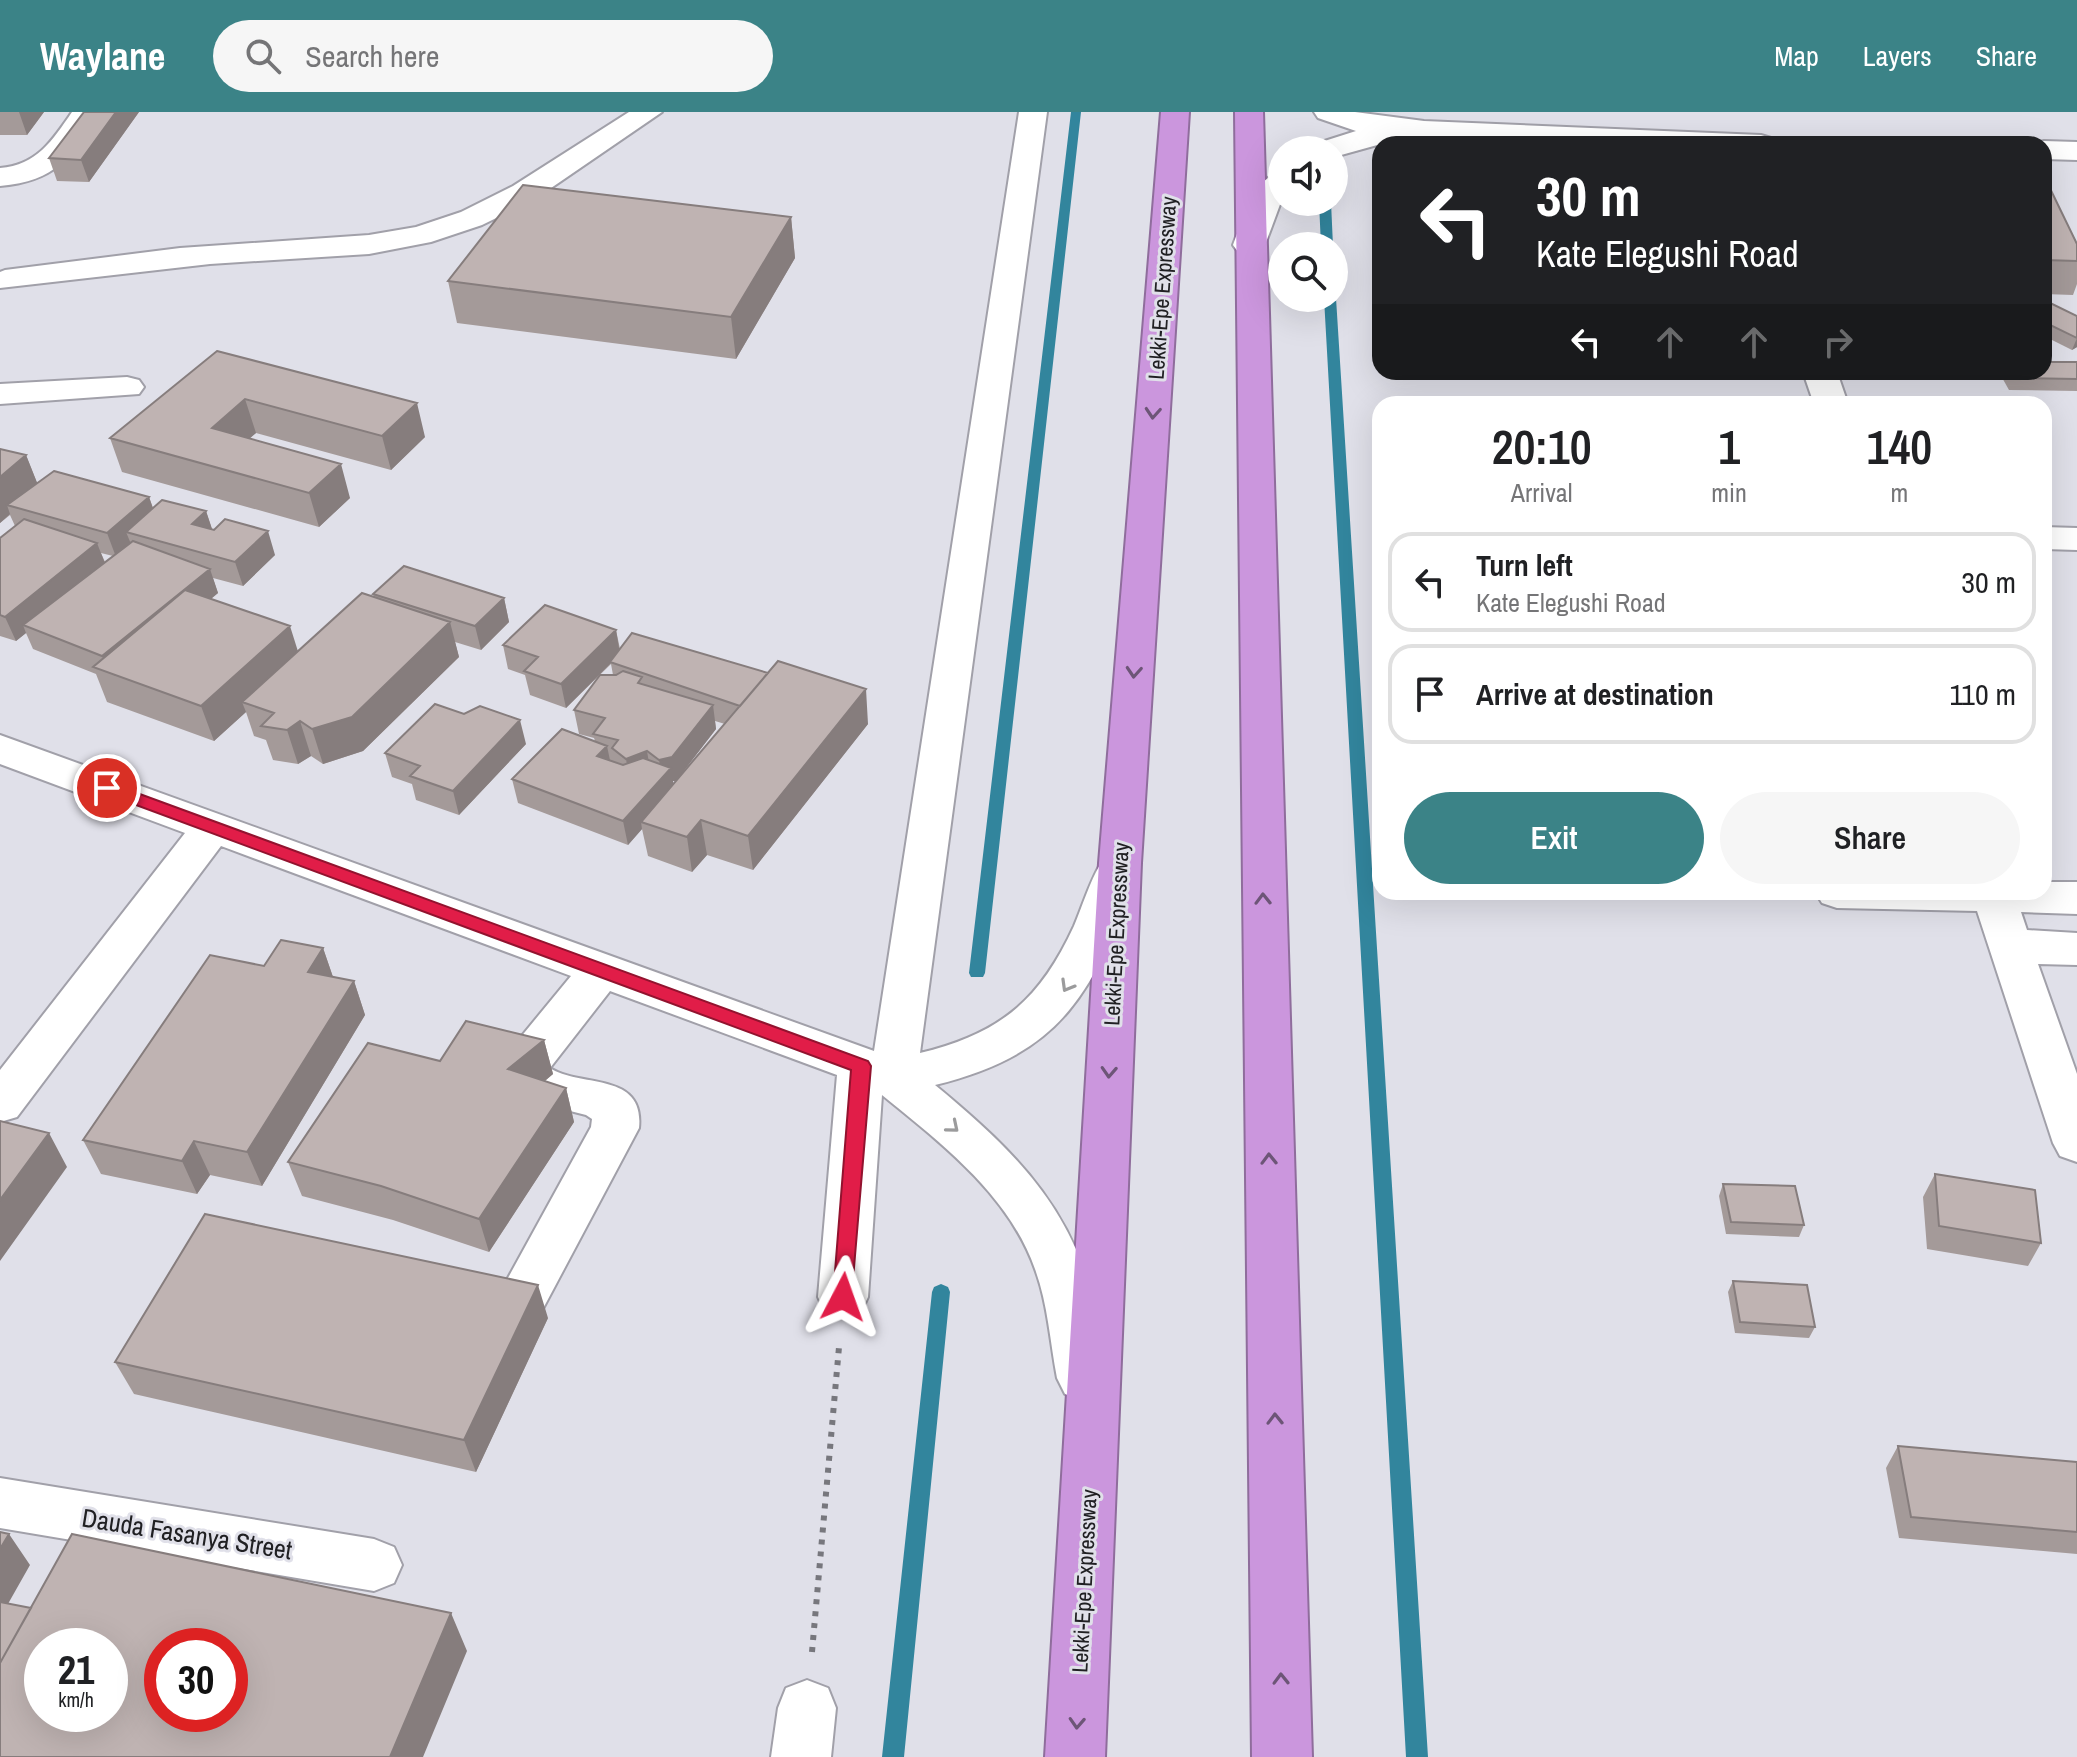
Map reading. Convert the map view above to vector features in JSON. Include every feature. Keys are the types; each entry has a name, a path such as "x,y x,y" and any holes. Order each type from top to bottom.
{"highway":[{"name":"Lekki-Epe Expressway","path":"1075,1757 1120,863 1175,112"},
{"path":"1249,112 1249,245 1282,1757"}],"street":[{"path":"0,177 33,173 53,161 86,112"},
{"path":"2,284 235,252 401,240 442,230 483,215 648,112"},
{"path":"843,1297 1033,112"},
{"path":"1328,112 1359,123 1424,130 1562,136"},
{"path":"1734,112 1743,136"},
{"path":"1383,136 1424,130"},
{"path":"1348,142 1372,138"},
{"path":"2052,150 2077,151"},
{"path":"1249,245 1268,196"},
{"path":"2,284 34,243"},
{"path":"0,394 127,387"},
{"path":"2052,538 2077,539"},
{"path":"0,749 877,1072 963,1135 1023,1197 1061,1269 1091,1416"},
{"path":"0,1104 213,826"},
{"path":"877,1072 958,1064 1015,1039 1059,998 1088,948 1120,863"},
{"path":"2052,897 2077,898"},
{"path":"1994,900 2077,1143"},
{"path":"2011,946 2077,949"},
{"path":"437,1299 494,1311 520,1303 615,1128 617,1112 600,1100 536,1085 527,1068 536,1051 601,970"},
{"name":"Dauda Fasanya Street","path":"0,1503 374,1565"}],"path":[{"path":"804,1733 843,1297"}],"building":[{"path":"84,112 116,112 81,160 49,158"},
{"path":"523,185 791,217 731,317 448,281"},
{"path":"2052,192 2077,244 2077,261 2052,260"},
{"path":"2052,304 2077,316 2077,338 2052,326"},
{"path":"217,351 417,403 382,436 245,399 212,428 341,464 309,493 110,438"},
{"path":"2052,362 2077,362 2077,379 2052,379"},
{"path":"0,449 26,455 0,477"},
{"path":"54,471 149,497 107,533 7,505"},
{"path":"162,500 206,511 192,524 214,530 225,519 268,531 235,562 126,532"},
{"path":"24,519 97,543 5,617 0,615 0,538"},
{"path":"133,541 210,569 102,656 23,625"},
{"path":"404,566 504,598 475,626 373,594"},
{"path":"185,590 290,626 201,706 93,667"},
{"path":"362,593 450,622 352,717 312,729 300,721 287,730 261,726 274,713 242,702"},
{"path":"545,605 616,630 561,684 524,671 538,657 503,645"},
{"path":"632,633 768,673 740,706 610,662"},
{"path":"778,661 866,689 748,836 701,820 687,837 641,822"},
{"path":"623,671 642,677 638,683 713,705 672,757 659,760 647,751 626,759 612,748 618,740 593,734 605,718 574,710 600,675 616,675"},
{"path":"435,704 464,714 480,706 520,720 453,791 410,776 420,766 385,753"},
{"path":"562,729 607,746 597,756 623,765 643,758 671,768 623,821 512,779"},
{"path":"281,940 323,948 308,972 354,981 247,1152 194,1141 182,1161 83,1140 210,955 264,966"},
{"path":"466,1021 544,1040 508,1069 566,1088 479,1219 381,1186 288,1162 368,1043 440,1061"},
{"path":"0,1121 49,1133 0,1200"},
{"path":"1935,1174 2035,1190 2041,1243 1939,1226"},
{"path":"1723,1184 1795,1186 1804,1225 1731,1222"},
{"path":"205,1214 538,1285 464,1440 115,1362"},
{"path":"1733,1281 1807,1285 1815,1327 1740,1322"},
{"path":"1898,1446 2077,1462 2077,1532 1911,1517"},
{"path":"0,1532 9,1534 0,1549"},
{"path":"72,1534 451,1613 390,1757 0,1757 0,1663"},
{"path":"0,1602 31,1608 0,1663"}],"waterway":[{"path":"977,973 1076,112"},
{"path":"1326,216 1326,232"},
{"path":"1331,312 1417,1757"},
{"path":"893,1757 941,1292"}],"route":[{"path":"107,788 861,1066 843,1297"}]}
